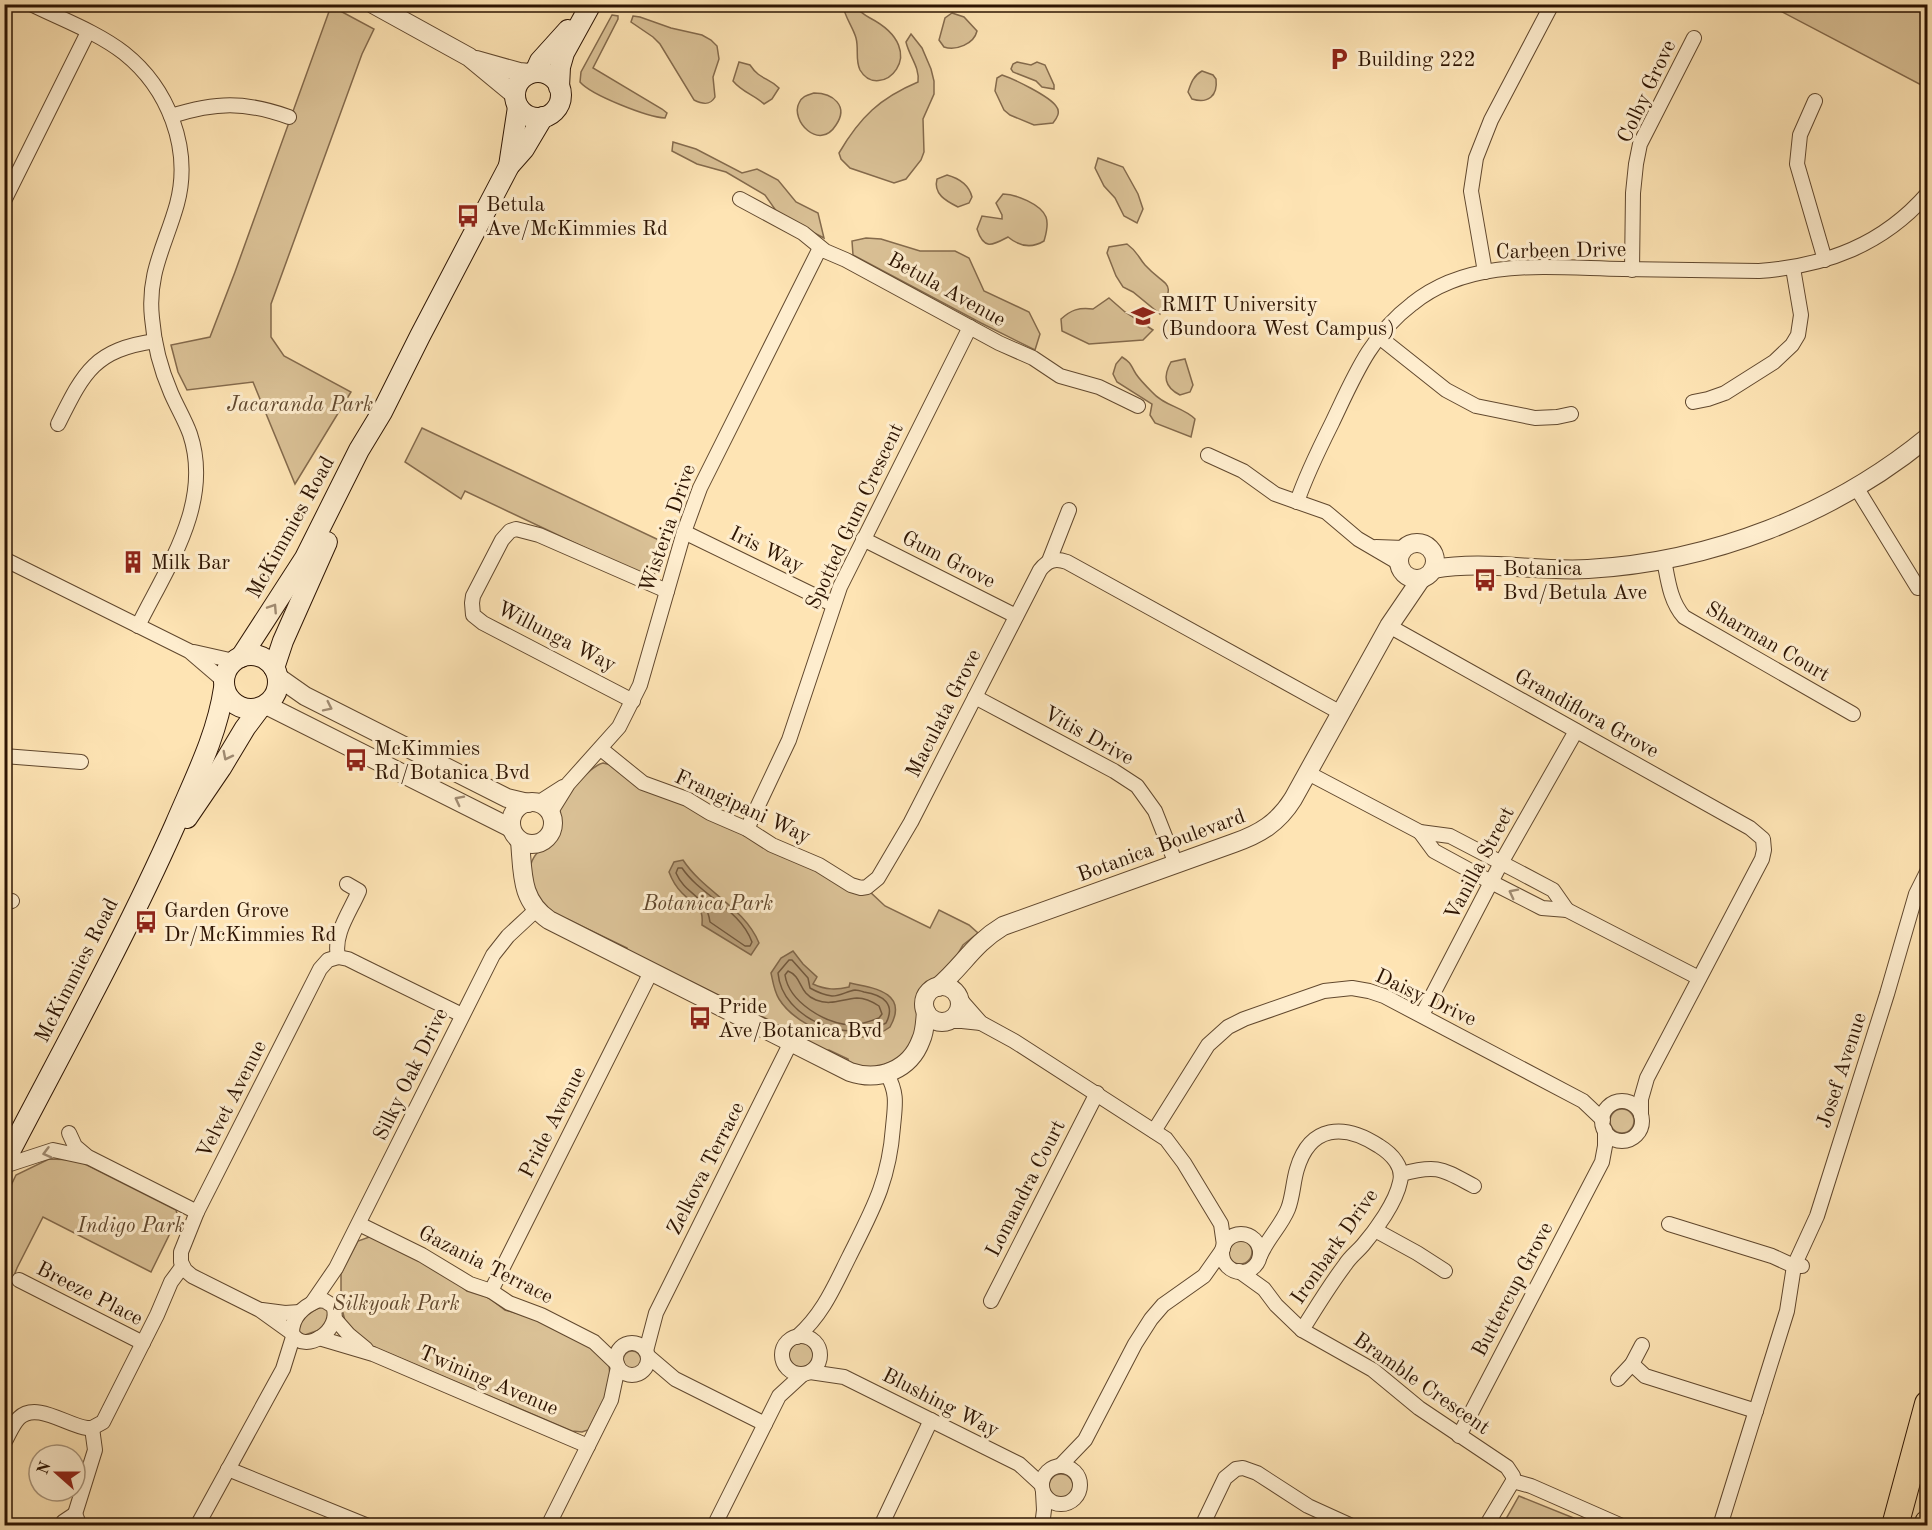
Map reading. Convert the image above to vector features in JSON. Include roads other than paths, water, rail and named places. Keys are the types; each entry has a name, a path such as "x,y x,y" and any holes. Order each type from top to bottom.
{"highway":[{"path":"1895,1526 1928,1404"}],"main road":[{"path":"590,7 562,58 558,105 550,114 543,117 529,116 517,101 519,81 533,73 549,50 590,7"},
{"path":"533,73 549,75 559,87"},
{"name":"McKimmies Road","path":"509,166 517,101"},
{"name":"McKimmies Road","path":"238,659 305,558 359,450 378,418 509,166 524,149 543,117"},
{"name":"McKimmies Road","path":"276,672 292,620 375,437 378,418"},
{"path":"251,655 260,656 268,661 276,672 275,696 263,707 242,708 228,697 224,684 225,673 238,659 251,655"},
{"name":"McKimmies Road","path":"4,1165 158,862 204,758 218,719 224,684"},
{"name":"McKimmies Road","path":"158,862 245,728 263,707"}],"street":[{"path":"31,4 88,32 122,52 138,66 151,80 171,116 177,136 180,156 178,201 154,276 152,317 155,341 164,374 190,434 195,452 196,488 190,519 138,626"},
{"path":"373,4 469,57 503,68 533,73"},
{"path":"1485,272 1474,219 1472,174 1491,120 1552,4"},
{"path":"4,201 88,32"},
{"name":"Colby Grove","path":"1632,270 1633,193 1635,164 1640,144 1695,38"},
{"path":"469,57 517,101"},
{"path":"1815,101 1800,135 1797,164 1825,260"},
{"path":"171,116 195,108 227,104 265,109 289,117"},
{"name":"Carbeen Drive","path":"1297,502 1359,366 1378,336 1413,302 1432,290 1451,281 1485,272 1521,267 1759,271 1793,268 1825,260 1869,241 1908,213 1928,193"},
{"name":"Betula Avenue","path":"740,199 803,233 820,248 1007,347 1033,358 1060,376 1100,387 1138,406"},
{"name":"Wisteria Drive","path":"539,807 568,784 601,749 618,727 633,700 640,685 684,532 700,488 820,248"},
{"path":"1694,402 1725,393 1773,362 1792,345 1798,336 1801,315 1793,268"},
{"name":"Spotted Gum Crescent","path":"747,829 789,740 832,604 970,327"},
{"path":"1378,336 1446,390 1476,406 1535,417 1557,417 1571,414"},
{"path":"58,424 80,381 102,357 131,345 155,341"},
{"path":"1209,455 1243,471 1275,494 1326,512 1358,539 1413,567 1479,564 1542,569 1587,569 1664,560 1717,547 1770,529 1820,507 1856,487 1899,459 1928,436"},
{"path":"1856,487 1918,588"},
{"name":"Maculata Grove","path":"873,884 911,822 1040,570 1050,561 1069,510"},
{"name":"Willunga Way","path":"633,700 477,619 471,610 473,596 502,540 510,531 516,529 539,535 667,591"},
{"name":"Iris Way","path":"684,532 832,604"},
{"name":"Gum Grove","path":"863,539 1016,616"},
{"path":"1413,567 1418,543 1479,564"},
{"path":"1413,567 1436,558 1431,549"},
{"name":"Sharman Court","path":"1664,560 1675,605 1684,617 1853,714"},
{"path":"1050,561 1067,562 1341,713"},
{"path":"6,563 189,651 238,659"},
{"name":"Botanica Boulevard","path":"938,987 980,942 1003,926 1252,836 1269,827 1286,811 1308,773 1389,626 1413,567"},
{"name":"Grandiflora Grove","path":"1389,626 1750,828 1763,839 1762,859 1699,978"},
{"path":"189,651 224,684"},
{"path":"263,707 392,767 522,837 543,841 551,832 553,826 539,807 507,798 305,696 276,672"},
{"name":"Vitis Drive","path":"975,696 1114,771 1137,786 1155,811 1176,864"},
{"name":"Vanilla Street","path":"1422,1015 1501,863 1576,732"},
{"path":"392,767 403,744"},
{"name":"Frangipani Way","path":"601,749 640,781 687,799 710,813 819,865 851,885 861,888 873,884"},
{"path":"4,756 81,762"},
{"path":"1308,773 1420,832 1450,836 1553,890 1567,909"},
{"path":"539,807 522,805 513,815 522,837 526,892 536,910 549,920 792,1042 867,1077 887,1074 911,1059 922,1038 926,1012"},
{"path":"1420,832 1430,847 1439,855 1542,908 1567,909 1699,978 1647,1078 1641,1099 1641,1128 1633,1138 1614,1139 1604,1125 1604,1114 1630,1095 1647,1078"},
{"name":"Josef Avenue","path":"1720,1526 1787,1311 1799,1283 1798,1264 1812,1242 1817,1216 1916,894 1928,870"},
{"name":"Josef Avenue","path":"1904,937 1928,883"},
{"path":"347,884 359,891 337,938 338,957 360,964 462,1015"},
{"name":"Silky Oak Drive","path":"312,1303 336,1268 462,1015 500,946 536,910"},
{"name":"Velvet Avenue","path":"182,1267 181,1252 197,1212 320,969 328,960 338,957"},
{"path":"922,1038 944,1022 953,1019 959,1009 960,966"},
{"name":"Pride Avenue","path":"491,1291 651,972"},
{"path":"981,1023 944,1022 932,1019 924,1006 926,996 933,988 948,987 981,1023 1097,1093 1166,1139 1221,1224 1224,1259 1226,1264 1237,1271"},
{"name":"Daisy Drive","path":"1154,1131 1208,1045 1228,1027 1244,1019 1336,988 1369,991 1422,1015 1583,1101 1604,1125"},
{"name":"Zelkova Terrace","path":"647,1354 656,1313 792,1042"},
{"path":"714,1526 779,1396 784,1363 782,1356 786,1344 797,1337 822,1310 883,1185 891,1151 896,1097 887,1074"},
{"name":"Lomandra Court","path":"991,1301 1097,1093"},
{"name":"Daisy Drive","path":"1583,1101 1615,1104"},
{"path":"1615,1104 1630,1103 1641,1115"},
{"name":"Buttercup Grove","path":"1459,1436 1602,1162 1605,1146 1604,1125"},
{"name":"Ironbark Drive","path":"1259,1259 1289,1205 1301,1157 1312,1141 1328,1132 1346,1132 1379,1146 1397,1163 1401,1174 1398,1190 1375,1230 1346,1263 1302,1330"},
{"path":"69,1133 75,1146 90,1158 197,1212"},
{"name":"Buttercup Grove","path":"1602,1162 1628,1140"},
{"path":"4,1165 52,1150 90,1158"},
{"path":"1401,1174 1434,1168 1446,1171 1474,1186"},
{"name":"Gazania Terrace","path":"359,1224 422,1255 470,1284 491,1291 508,1303 541,1315 594,1342 618,1365"},
{"path":"1204,1276 1250,1269 1259,1259 1258,1244 1246,1235 1221,1224"},
{"path":"1669,1224 1798,1264"},
{"path":"1078,1476 1085,1440 1150,1319 1171,1298 1204,1276 1232,1236 1277,1227"},
{"path":"1375,1230 1445,1271"},
{"name":"Bramble Crescent","path":"1259,1259 1264,1289"},
{"path":"4,1443 19,1418 30,1413 46,1414 81,1428 92,1428 103,1422 171,1282 182,1267 192,1276 260,1310 302,1342 315,1340"},
{"name":"Silky Oak Drive","path":"334,1312 336,1268"},
{"name":"Bramble Crescent","path":"1237,1271 1264,1289 1276,1305 1302,1330 1373,1370 1419,1408 1507,1467 1513,1476 1513,1481"},
{"name":"Breeze Place","path":"19,1280 143,1343"},
{"path":"197,1526 283,1369 292,1335 293,1321 312,1303 319,1300 325,1301 334,1312 329,1330 283,1369"},
{"path":"260,1310 300,1312"},
{"path":"779,1396 818,1365 822,1310"},
{"name":"Twining Avenue","path":"334,1312 354,1339 373,1354"},
{"name":"Zelkova Terrace","path":"627,1345 656,1313"},
{"path":"797,1337 807,1338 818,1346"},
{"name":"Twining Avenue","path":"315,1340 373,1354 588,1446"},
{"name":"Gazania Terrace","path":"594,1342 627,1345"},
{"path":"549,1526 611,1400 618,1353 627,1345 638,1345 675,1378 765,1424"},
{"path":"1618,1379 1632,1364 1641,1345"},
{"name":"Blushing Way","path":"818,1346 829,1363 844,1377 1019,1464 1041,1468 1058,1466"},
{"path":"611,1400 647,1366 647,1354"},
{"path":"784,1363 791,1371 806,1373"},
{"path":"1632,1364 1645,1376 1756,1411"},
{"path":"618,1365 625,1374 675,1378"},
{"name":"Blushing Way","path":"806,1373 844,1377"},
{"path":"881,1526 931,1420"},
{"path":"73,1520 95,1450 92,1428"},
{"path":"1044,1526 1042,1488 1046,1473 1058,1466 1085,1440"},
{"name":"Blushing Way","path":"1019,1464 1042,1488"},
{"path":"1042,1488 1045,1496 1054,1503 1071,1502 1079,1493 1078,1476 1070,1468 1058,1466"},
{"path":"1202,1526 1225,1478 1236,1469 1243,1468 1257,1473 1329,1521 1352,1526"},
{"path":"228,1469 368,1526"},
{"path":"1486,1526 1513,1481 1531,1486 1622,1526"},
{"path":"1044,1526 1065,1504"}],"water":[{"path":"683,860 702,881 744,919 752,930 759,943 751,955 702,925 699,908 680,891 669,872 674,862"},
{"path":"793,951 817,977 813,984 835,989 849,987 850,983 886,994 895,1006 895,1016 890,1027 877,1034 846,1037 830,1034 800,1020 779,999 771,973 781,958"}],"place":[{"name":"Building 222","path":"1339,59"},
{"name":"Betula Ave/McKimmies Rd","path":"468,216"},
{"name":"RMIT University (Bundoora West Campus)","path":"1143,316"},
{"name":"Milk Bar","path":"133,562"},
{"name":"Botanica Bvd/Betula Ave","path":"1485,580"},
{"name":"McKimmies Rd/Botanica Bvd","path":"356,760"},
{"name":"Garden Grove Dr/McKimmies Rd","path":"146,922"},
{"name":"Pride Ave/Botanica Bvd","path":"700,1018"}],"park label":[{"name":"Jacaranda Park","path":"300,404"},
{"name":"Botanica Park","path":"708,903"},
{"name":"Indigo Park","path":"131,1225"},
{"name":"Silkyoak Park","path":"396,1303"}]}
